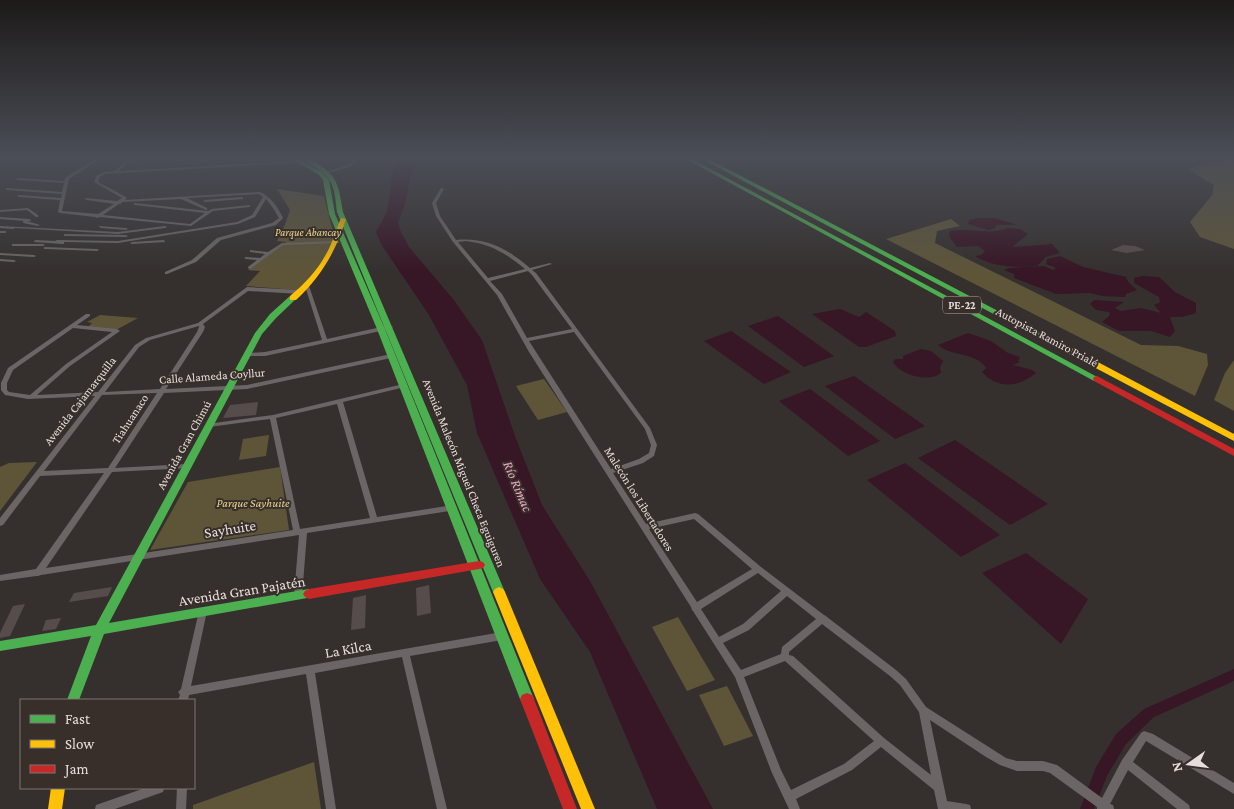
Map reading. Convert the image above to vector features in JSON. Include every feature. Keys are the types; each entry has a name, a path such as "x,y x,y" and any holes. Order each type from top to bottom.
{"main road":[{"name":"Avenida Malecón Miguel Checa Eguiguren","path":"329,197 332,214 464,507 588,809"},
{"name":"Avenida Malecón Miguel Checa Eguiguren","path":"336,197 385,328 391,356 402,386 570,809"},
{"name":"Autopista Ramiro Prialé","path":"760,197 1234,453"},
{"name":"Autopista Ramiro Prialé","path":"776,197 1234,438"},
{"name":"Avenida Gran Chimú","path":"73,699 100,628 264,325 304,289 326,264 337,242 343,219"},
{"name":"Avenida Gran Pajatén","path":"0,646 488,564"},
{"path":"55,809 58,789"}],"street":[{"path":"30,197 63,199 59,210 62,213 189,225"},
{"path":"122,201 123,197"},
{"path":"181,197 210,211"},
{"path":"97,217 122,201 187,197"},
{"path":"57,240 118,242 229,225 254,216 265,197"},
{"path":"167,273 194,261 219,239 274,224 281,218 265,197 205,201"},
{"name":"Malecón los Libertadores","path":"437,197 434,203 438,216 455,241 499,294 609,472 739,675 788,797 795,809"},
{"path":"87,199 210,211 249,206"},
{"path":"0,212 28,209 37,216"},
{"path":"66,235 116,237 175,230 189,225 210,211"},
{"path":"0,218 34,225 127,229 170,222"},
{"path":"0,222 25,222"},
{"path":"0,227 118,233 165,227"},
{"path":"455,241 470,240 496,248 514,257 529,270 648,429 654,445 654,450 648,458 609,472"},
{"path":"36,241 100,246 163,241"},
{"path":"250,268 267,253 288,243 337,242"},
{"path":"14,245 97,250"},
{"path":"252,251 267,253"},
{"path":"0,254 34,256"},
{"path":"246,258 259,259"},
{"path":"0,260 14,260"},
{"path":"487,280 550,264"},
{"path":"200,324 247,289 304,289 325,341"},
{"name":"Calle Alameda Coyllur","path":"88,315 10,369 5,375 4,390 7,394 31,396 230,388 274,383 391,356"},
{"name":"Avenida Cajamarquilla","path":"0,523 142,342 194,324 200,324"},
{"name":"Tiahuanaco","path":"38,573 110,470 162,391 200,332 202,327 200,324"},
{"path":"31,396 68,364 117,331 72,326"},
{"path":"248,356 385,328"},
{"path":"526,340 575,330"},
{"path":"209,425 273,418 402,386"},
{"path":"340,402 374,520"},
{"path":"273,418 300,532 298,596"},
{"path":"38,474 187,466"},
{"name":"Sayhuite","path":"0,578 464,507"},
{"path":"644,527 696,516 758,569 893,673 903,682 923,710 1004,762 1053,769 1103,806 1141,737 1150,737 1233,787"},
{"path":"695,608 758,569"},
{"path":"717,642 746,626 787,591"},
{"path":"183,696 203,611"},
{"path":"823,618 785,650 785,657 881,741 938,787"},
{"name":"La Kilca","path":"183,696 310,670 517,633"},
{"path":"405,653 442,809"},
{"path":"739,675 785,657"},
{"path":"310,670 331,809"},
{"path":"923,710 943,807 966,809"},
{"path":"788,797 848,768 881,741"},
{"path":"1126,762 1185,809"},
{"path":"100,809 156,789"},
{"path":"181,809 182,789"}],"green space":[{"name":"Parque Abancay","path":"282,197 324,197 334,236 325,259 297,290 246,286 260,271 248,270 286,242 277,241 290,210"},
{"path":"1211,197 1234,197 1234,249 1200,237 1190,222"},
{"path":"951,219 960,226 937,231 935,243 1141,345 1178,346 1207,354 1208,365 1195,396 886,239"},
{"path":"100,315 138,318 116,330 88,327 92,323 87,322"},
{"path":"1234,360 1234,411 1214,400 1225,373"},
{"path":"544,379 567,412 538,420 516,386"},
{"path":"269,435 266,456 239,460 243,439"},
{"path":"37,462 0,511 0,467 9,463"},
{"name":"Parque Sayhuite","path":"280,467 289,530 150,550 188,482"},
{"path":"678,617 715,680 687,691 652,627"},
{"path":"727,686 753,736 724,746 699,695"},
{"path":"314,762 321,809 193,809 193,805"}],"water":[{"name":"Río Rímac","path":"389,197 406,197 398,222 400,230 409,247 453,299 482,340 515,436 542,505 590,581 713,809 657,809 590,652 540,579 477,433 467,385 429,315 381,244 376,232 387,212"},
{"path":"995,218 1017,225 996,225 995,228 989,230 968,224 969,220"},
{"path":"1008,228 1020,229 1028,234 1012,247 1052,244 1060,253 1046,257 1037,266 1005,266 982,260 975,256 981,255 985,251 978,246 957,247 949,236 950,231 957,230 994,231"},
{"path":"1060,256 1083,267 1126,277 1129,283 1137,290 1126,294 1125,297 1102,296 1090,293 1056,294 1014,278 1014,274 1004,270 1044,266 1053,270 1056,268 1046,264 1047,259"},
{"path":"1143,276 1159,277 1175,292 1196,303 1196,313 1182,317 1170,317 1175,331 1170,337 1151,331 1119,331 1102,322 1110,315 1109,312 1096,310 1090,304 1094,300 1124,302 1115,308 1121,311 1141,308 1161,313 1154,305 1160,302 1159,297 1134,283 1134,278"},
{"path":"840,309 859,317 866,312 895,331 896,336 866,347 859,347 812,314"},
{"path":"778,316 834,356 804,367 748,326"},
{"path":"731,331 791,372 764,384 704,341"},
{"path":"968,333 991,341 1008,353 1020,357 1018,361 1020,362 1013,365 1032,370 1036,373 1016,384 995,382 982,372 986,368 982,363 970,357 943,349 938,345"},
{"path":"921,349 931,351 943,361 940,367 941,373 929,377 915,376 902,371 893,362 895,359 903,359 903,356"},
{"path":"854,376 925,426 895,439 825,386"},
{"path":"810,389 880,441 848,456 779,401"},
{"path":"955,440 1048,504 1010,525 918,458"},
{"path":"905,463 1000,535 961,557 867,480"},
{"path":"1026,553 1088,599 1061,644 982,573"}],"building":[{"path":"1123,245 1135,246 1145,250 1127,253 1111,250"},
{"path":"258,402 256,415 223,418 230,405"},
{"path":"429,585 431,613 417,616 416,588"},
{"path":"112,587 108,596 69,602 74,593"},
{"path":"366,595 365,628 351,630 353,598"},
{"path":"25,604 10,636 0,638 0,633 13,606"},
{"path":"61,618 56,629 42,631 46,620"}],"waterway":[{"path":"1087,809 1101,772 1121,739 1149,713 1234,675"}],"traffic: fast":[{"path":"329,197 332,214 381,329 527,699"},
{"path":"338,197 340,212 499,592"},
{"path":"759,197 1097,379"},
{"path":"778,197 1055,343"},
{"path":"73,699 100,628 259,333 273,316 293,298"},
{"path":"0,646 309,594"}],"traffic: slow":[{"path":"293,298 311,281 324,263 335,242 343,219"},
{"path":"1055,343 1234,438"},
{"path":"499,592 588,809"},
{"path":"55,809 58,789"}],"traffic: jam":[{"path":"1097,379 1234,453"},
{"path":"309,594 479,565"},
{"path":"527,699 570,809"}]}
